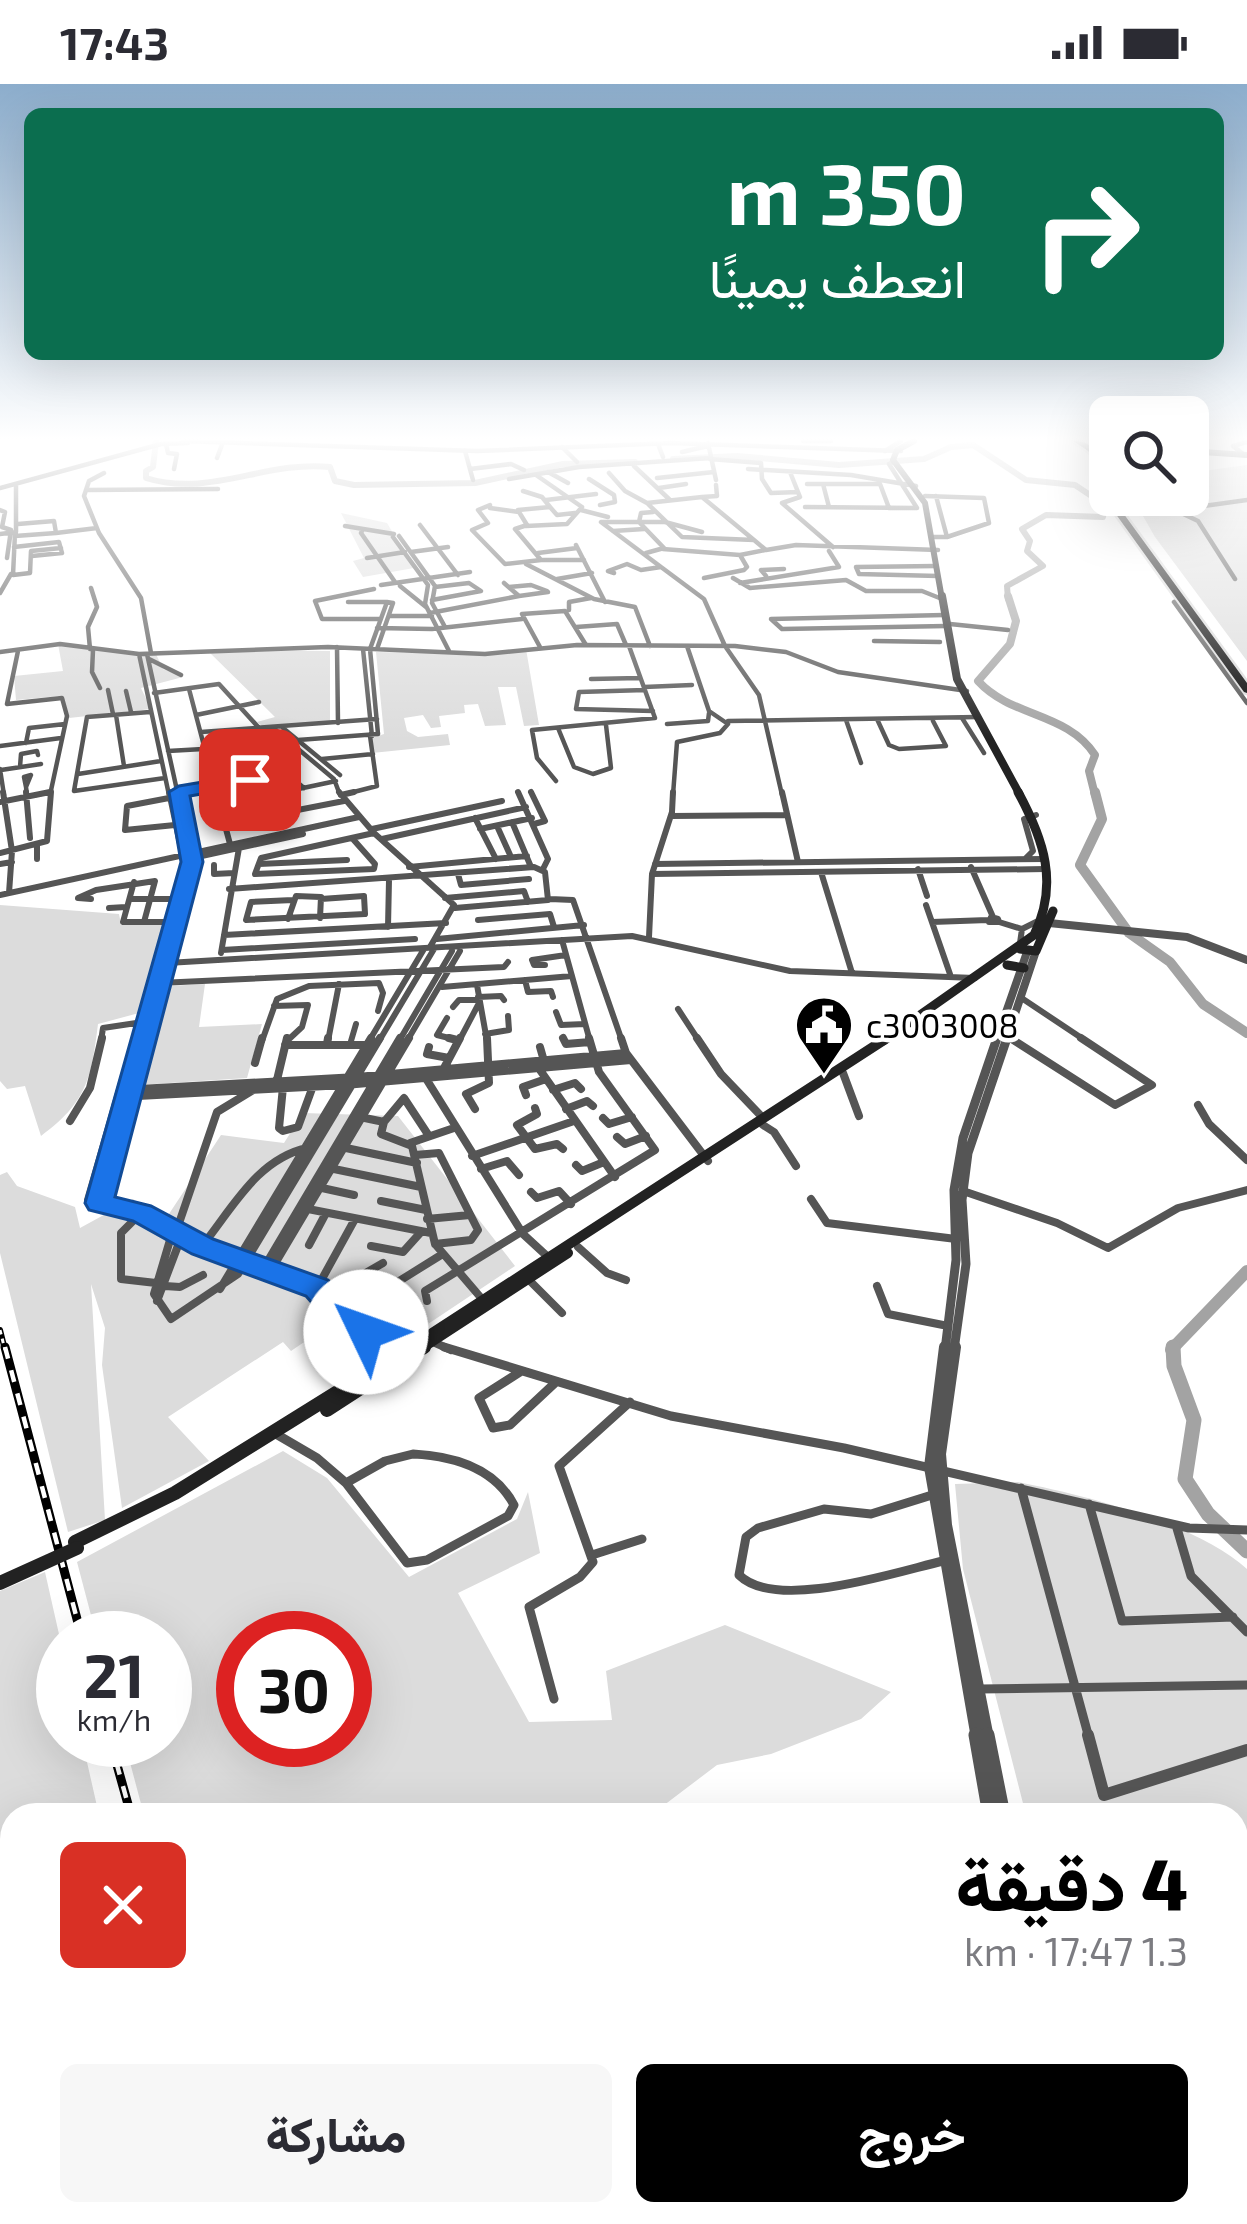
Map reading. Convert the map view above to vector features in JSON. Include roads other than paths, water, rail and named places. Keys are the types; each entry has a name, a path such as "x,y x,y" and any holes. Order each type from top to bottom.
{"highway":[{"path":"1139,541 1247,690"},
{"path":"1150,541 1247,680"}],"main road":[{"path":"935,541 942,599 939,615 964,691"},
{"path":"763,1121 1007,965 1048,920 1056,875 1033,815 964,691 945,642 939,574"},
{"path":"1033,815 1047,864 1048,920"},
{"path":"0,1580 158,1509 280,1436 528,1279 550,1260 578,1246 1027,947"},
{"path":"1007,965 1024,968"},
{"path":"427,1340 482,1299 706,1159"}],"street":[{"path":"0,593 11,574 7,558 13,541"},
{"path":"105,541 141,598 150,712 179,792 185,824 187,856 146,1022"},
{"path":"364,541 398,585 430,605 496,603 549,592 531,585 507,585 519,596"},
{"path":"399,541 429,582 430,605 449,652"},
{"path":"433,541 458,575"},
{"path":"482,541 506,564 525,563 577,546 604,602"},
{"path":"525,541 538,557 584,560"},
{"path":"626,541 702,596 725,646 754,685 767,721 800,872"},
{"path":"637,545 640,541"},
{"path":"655,541 664,549"},
{"path":"756,541 766,550"},
{"path":"821,541 839,567 736,581 753,588 846,580 865,591 922,590 942,599"},
{"path":"1211,541 1235,579"},
{"path":"0,548 58,542 61,548 33,550 30,573 11,574"},
{"path":"704,578 746,569 740,545"},
{"path":"646,553 664,549 743,554 796,545 831,549"},
{"path":"367,558 448,547"},
{"path":"804,551 936,549"},
{"path":"525,563 592,598 637,608 648,646"},
{"path":"614,573 608,571 627,564 641,570 661,567"},
{"path":"860,566 925,566 939,574 859,574 856,570 860,566"},
{"path":"925,566 926,575"},
{"path":"766,576 761,570 784,569"},
{"path":"429,582 471,573"},
{"path":"555,580 592,573"},
{"path":"429,582 430,605"},
{"path":"429,582 470,583 481,591 384,617 356,619 321,617 315,599 379,587 429,582"},
{"path":"91,588 98,607 88,627 89,653 100,688"},
{"path":"343,594 356,619"},
{"path":"540,646 522,614 565,611 570,602 592,598"},
{"path":"78,774 124,766 163,752 378,734 370,649 389,603 348,602"},
{"path":"1174,602 1247,703"},
{"path":"496,603 506,620"},
{"path":"565,611 586,645"},
{"path":"939,615 771,619 782,629 944,626 1008,630"},
{"path":"381,628 442,628 522,619"},
{"path":"556,782 537,758 530,733 655,718 616,624 576,627"},
{"path":"874,641 945,642"},
{"path":"0,652 58,644 146,655 337,647 485,654 540,646 725,646 776,650 838,672 964,691"},
{"path":"598,660 608,645"},
{"path":"635,664 648,646"},
{"path":"667,724 706,722 709,711 687,646"},
{"path":"337,647 338,723"},
{"path":"0,849 38,845 48,839 50,792 65,724 63,698 7,704 18,651"},
{"path":"146,655 182,675"},
{"path":"590,679 640,678"},
{"path":"152,695 221,686 260,729"},
{"path":"653,711 576,709 579,692 692,686"},
{"path":"108,690 124,766"},
{"path":"189,690 234,847 220,960"},
{"path":"126,691 131,713"},
{"path":"152,695 160,711 174,826 187,856"},
{"path":"90,701 92,716"},
{"path":"196,715 259,702"},
{"path":"160,711 86,717 76,792 165,778"},
{"path":"709,711 728,721 979,717"},
{"path":"962,718 984,753"},
{"path":"201,732 374,720"},
{"path":"846,720 861,763"},
{"path":"649,937 652,874 671,816 677,742 724,731 728,721"},
{"path":"877,722 890,747 899,749 946,746 939,721"},
{"path":"26,743 29,728 65,724"},
{"path":"558,728 574,767 584,773 604,773 611,765 606,725"},
{"path":"273,728 320,759 338,778 342,799 358,819 455,908"},
{"path":"283,728 338,778"},
{"path":"0,746 43,736 61,738"},
{"path":"226,824 342,799 377,786 370,737"},
{"path":"253,744 304,788"},
{"path":"4,894 12,862 0,770 20,767 39,760 37,751 21,754 20,767"},
{"path":"320,759 373,754"},
{"path":"211,770 267,758"},
{"path":"185,824 125,830 127,806 285,773"},
{"path":"221,805 338,778"},
{"path":"518,791 549,861 543,869"},
{"path":"3,801 27,792 50,792"},
{"path":"27,792 30,838"},
{"path":"480,829 545,821 531,792"},
{"path":"375,834 502,801"},
{"path":"352,838 376,866 258,876 261,858 352,838 455,823 526,806"},
{"path":"448,812 455,823"},
{"path":"671,816 787,814"},
{"path":"1024,859 1034,853 1024,821 1033,815"},
{"path":"475,818 496,859"},
{"path":"4,894 55,883 59,887 358,819"},
{"path":"234,847 358,819"},
{"path":"512,822 531,867"},
{"path":"497,826 512,857"},
{"path":"300,835 307,848"},
{"path":"334,842 355,870"},
{"path":"38,845 38,859"},
{"path":"408,867 527,856"},
{"path":"655,864 1024,859 1047,864"},
{"path":"258,864 347,860"},
{"path":"968,860 993,920"},
{"path":"916,861 951,977"},
{"path":"0,865 12,862"},
{"path":"652,874 973,870 1047,864"},
{"path":"214,865 213,874 234,873"},
{"path":"229,889 543,869"},
{"path":"543,869 550,898"},
{"path":"305,956 317,918 320,872"},
{"path":"821,872 853,974"},
{"path":"0,875 11,873"},
{"path":"458,874 460,885 530,879"},
{"path":"388,927 389,880"},
{"path":"92,899 78,897 155,881 144,922"},
{"path":"134,882 124,922 167,922"},
{"path":"0,885 10,883"},
{"path":"445,898 524,891 528,902"},
{"path":"109,908 177,897"},
{"path":"169,932 167,922 177,897"},
{"path":"343,916 344,897"},
{"path":"344,897 365,897 364,914 245,919 251,902 344,897"},
{"path":"455,908 572,899 628,1057 706,1159"},
{"path":"288,920 293,900"},
{"path":"268,920 272,901"},
{"path":"489,905 489,919"},
{"path":"249,1087 217,1112 177,1232 157,1300 174,1319 220,1290 242,1261 455,908"},
{"path":"478,920 551,914 554,927"},
{"path":"932,922 993,920 1022,929 1048,920 1128,929 1192,938 1247,960"},
{"path":"224,935 446,923"},
{"path":"415,939 416,925"},
{"path":"428,948 450,934 584,925"},
{"path":"988,1803 932,1495 963,1138 1020,998 1027,947 1022,929"},
{"path":"162,966 649,937 782,970 977,979"},
{"path":"222,950 415,939 428,948"},
{"path":"162,966 563,942"},
{"path":"427,1301 424,1292 653,1153 595,1060 563,942"},
{"path":"1001,1803 935,1468 965,1264 963,1191 975,1124 1027,947"},
{"path":"267,1270 456,951"},
{"path":"545,965 533,965 532,960 566,956"},
{"path":"267,974 269,961"},
{"path":"159,983 267,974 505,967 508,962"},
{"path":"162,966 88,1200 91,1205 141,1213 202,1246 317,1288 359,1334 377,1325"},
{"path":"438,987 572,976"},
{"path":"525,980 529,992 550,991 553,997"},
{"path":"255,1063 274,1006 284,992 380,983 383,993 378,1011"},
{"path":"327,1044 339,984"},
{"path":"475,1109 466,1094 488,1084 489,1070 476,985"},
{"path":"453,1006 459,1000 501,995 504,1000"},
{"path":"1003,1034 1115,1105 1153,1083 1020,998"},
{"path":"443,1070 479,1000"},
{"path":"274,1006 308,1005 302,1027 289,1034 285,1046 278,1086 279,1128 298,1127 313,1086"},
{"path":"678,1009 721,1074 774,1132 796,1166"},
{"path":"556,1012 561,1025 585,1024"},
{"path":"485,1034 509,1030 508,1016"},
{"path":"447,1018 437,1035 458,1040"},
{"path":"70,1121 92,1088 104,1025 146,1022"},
{"path":"351,1042 356,1024"},
{"path":"563,1038 566,1044 590,1042"},
{"path":"285,1046 373,1044"},
{"path":"429,1047 429,1054 449,1058"},
{"path":"540,1048 546,1079 615,1177"},
{"path":"125,1093 425,1076 628,1057"},
{"path":"425,1076 443,1070 489,1070"},
{"path":"843,1073 860,1116"},
{"path":"425,1076 524,1234 550,1260"},
{"path":"526,1095 523,1087 546,1079"},
{"path":"278,1086 351,1081"},
{"path":"202,1246 272,1162 289,1151 310,1149 351,1081"},
{"path":"553,1090 575,1083 581,1089"},
{"path":"99,1203 125,1093"},
{"path":"429,1136 404,1098 397,1101 381,1134 410,1143 454,1128"},
{"path":"566,1109 587,1101 593,1106"},
{"path":"1198,1106 1209,1124 1247,1160"},
{"path":"535,1108 537,1114 517,1123 526,1137 536,1150 557,1144 563,1150"},
{"path":"360,1117 384,1122"},
{"path":"603,1118 609,1124 632,1117"},
{"path":"472,1156 574,1120"},
{"path":"325,1131 352,1130"},
{"path":"305,1209 346,1148 352,1130"},
{"path":"616,1138 625,1144 646,1136"},
{"path":"107,1139 118,1138"},
{"path":"410,1143 427,1232 441,1255 482,1299"},
{"path":"346,1148 416,1159 439,1153 478,1230 473,1239 435,1244"},
{"path":"481,1169 509,1161 519,1175"},
{"path":"576,1165 582,1171 604,1162"},
{"path":"330,1168 421,1187"},
{"path":"322,1188 354,1195"},
{"path":"963,1191 1057,1223 1108,1248 1178,1208 1247,1190"},
{"path":"531,1192 537,1198 559,1191 571,1204"},
{"path":"811,1199 827,1223 956,1239"},
{"path":"380,1201 426,1214 470,1215"},
{"path":"305,1209 427,1232"},
{"path":"141,1213 121,1233 121,1280 185,1286 203,1275"},
{"path":"309,1245 326,1213"},
{"path":"317,1288 355,1219"},
{"path":"267,1220 294,1226"},
{"path":"371,1246 404,1252 427,1232"},
{"path":"578,1246 605,1272 626,1280"},
{"path":"343,1316 441,1255"},
{"path":"326,1297 383,1263"},
{"path":"528,1279 562,1313"},
{"path":"877,1286 888,1314 948,1326"},
{"path":"380,1293 427,1340 681,1418 935,1468 1176,1525 1247,1530"},
{"path":"521,1371 479,1398 493,1428 510,1425 557,1382"},
{"path":"554,1699 529,1607 536,1598 586,1574 592,1555 560,1466 630,1402"},
{"path":"280,1436 346,1483 400,1558 410,1564 428,1560 508,1516 514,1505 508,1493 466,1462 452,1459 400,1455 346,1483"},
{"path":"1021,1488 1104,1795 1247,1750"},
{"path":"932,1495 881,1513 824,1509 750,1532 739,1575 748,1584 815,1592 943,1562"},
{"path":"1088,1504 1122,1621 1233,1617"},
{"path":"1176,1525 1182,1564 1192,1583 1247,1632"},
{"path":"592,1555 641,1540"},
{"path":"980,1689 1247,1685"}],"waterway":[{"path":"1008,599 1007,586 1043,566 1027,551 1030,541"},
{"path":"1008,596 1016,621 1010,644 978,681 1007,702 1055,722 1083,741 1095,755 1089,771 1095,795"},
{"path":"1095,792 1102,819 1080,865 1129,933 1170,962 1203,1004 1247,1033"},
{"path":"1173,1348 1247,1271"},
{"path":"1173,1348 1174,1366 1194,1420 1185,1479 1208,1514 1247,1551"}],"railway":[{"path":"0,1330 5,1350"},
{"path":"5,1347 75,1611"},
{"path":"118,1767 128,1803"}],"place":[{"name":"c3003008","path":"824,1076"}]}
